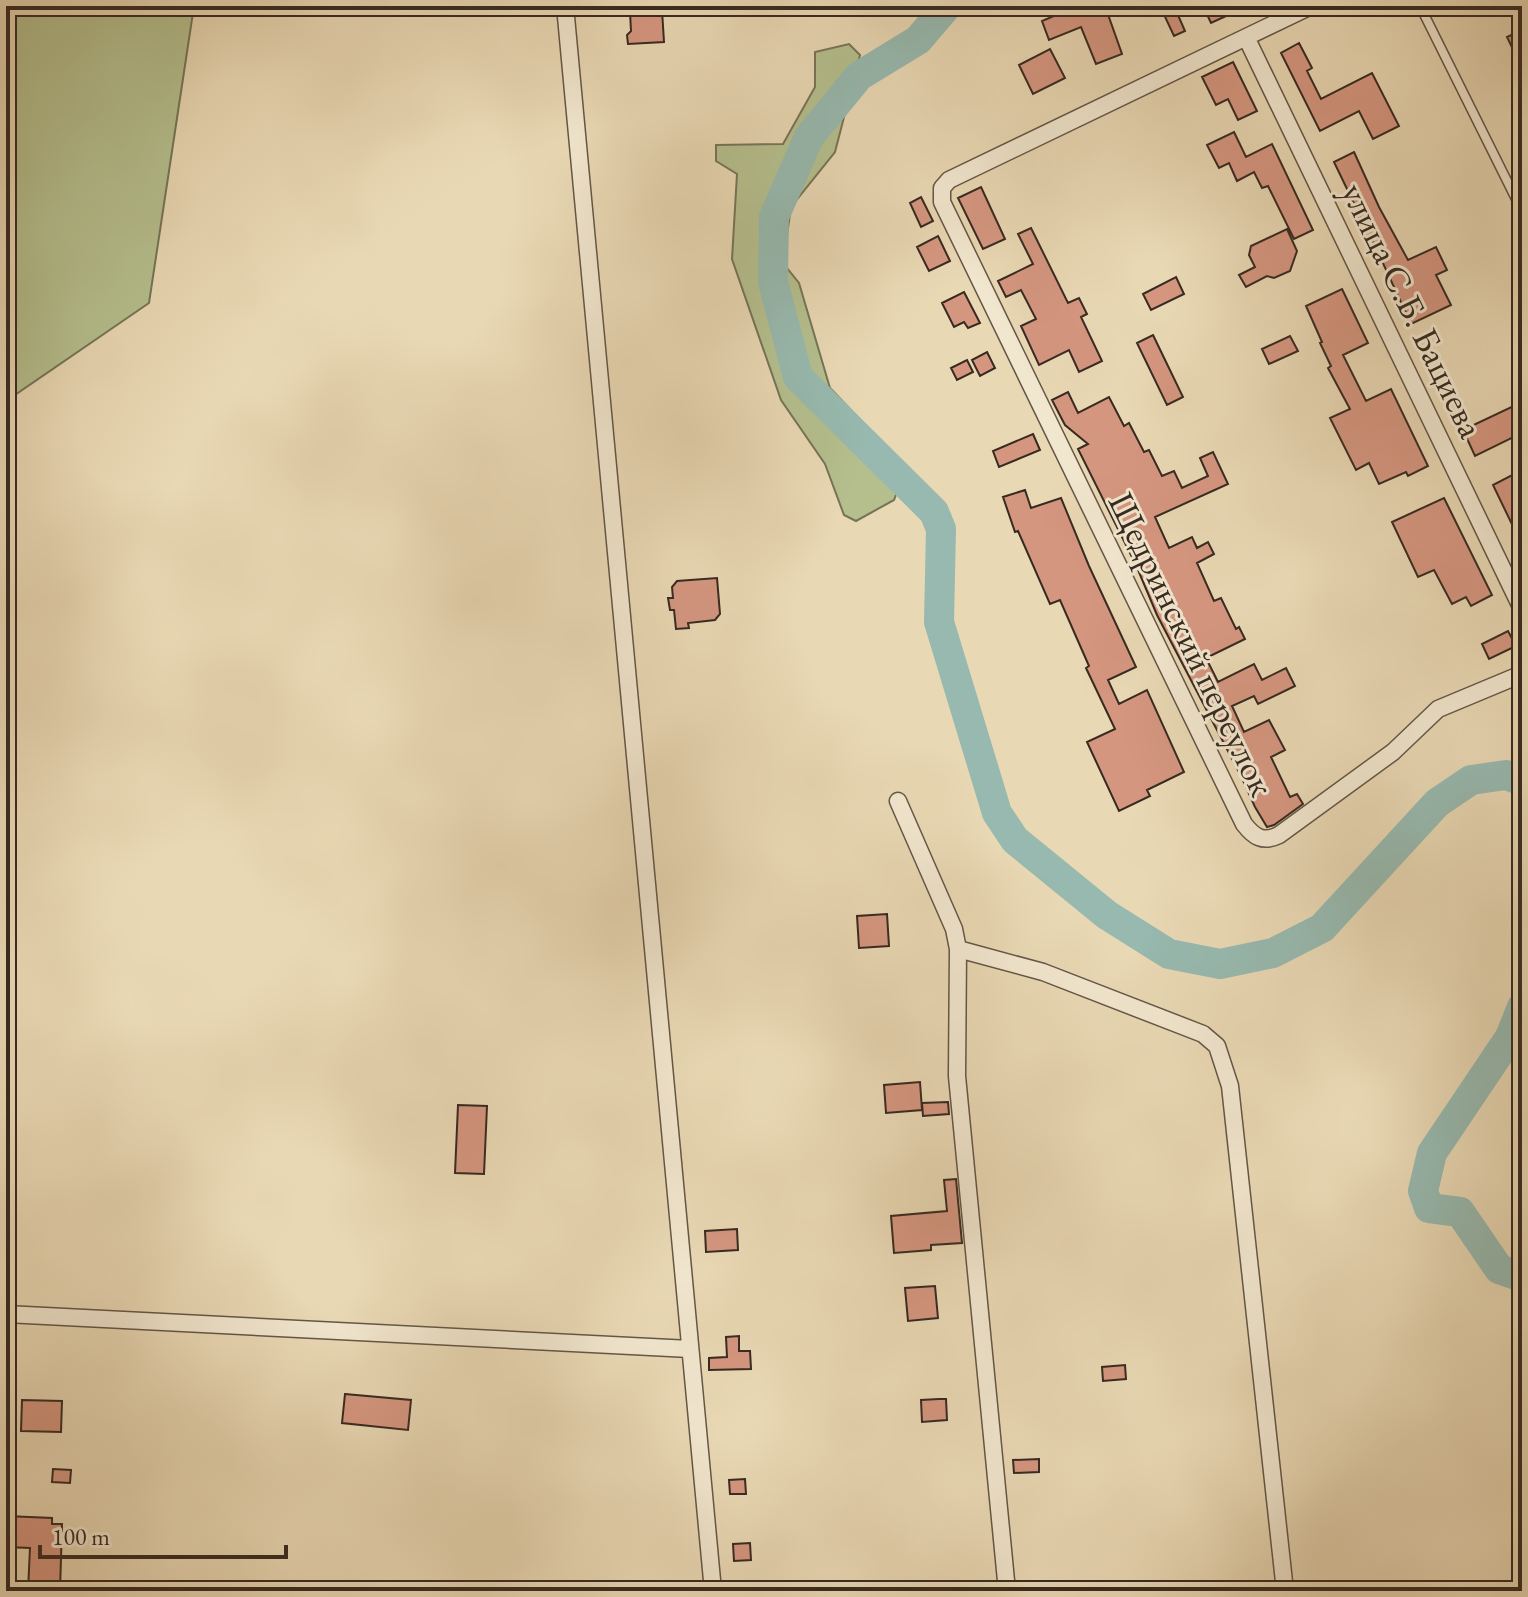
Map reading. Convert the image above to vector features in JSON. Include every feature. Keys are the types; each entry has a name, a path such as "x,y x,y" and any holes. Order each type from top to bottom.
{"street":[{"path":"565,6 713,1591"},
{"path":"1247,39 1311,6"},
{"name":"Щедринский переулок","path":"1247,39 949,180 942,188 942,202 1250,832 1260,839 1270,840 1279,835 1393,752 1438,709 1522,674"},
{"name":"улица С.Б. Бациева","path":"1247,39 1522,609"},
{"path":"898,801 954,929 958,949 957,1076 1007,1591"},
{"path":"958,949 1043,972 1203,1034 1217,1046 1230,1086 1234,1114 1285,1591"},
{"path":"6,1314 690,1349"}],"lane":[{"path":"1420,6 1522,211"}],"green space":[{"path":"6,6 194,6 149,303 6,401"},
{"path":"849,44 860,55 835,152 791,207 783,263 799,283 830,388 906,468 894,500 856,521 844,515 825,464 781,400 732,259 737,174 716,161 716,145 783,144 815,87 815,52"}],"building":[{"path":"1077,6 1105,6 1122,54 1096,64 1081,27 1049,40 1042,21"},
{"path":"1160,6 1174,6 1185,31 1174,36"},
{"path":"1203,6 1248,6 1211,23"},
{"path":"662,10 664,42 628,44 630,12"},
{"path":"1522,30 1522,68 1507,37"},
{"path":"1299,43 1312,68 1307,71 1321,99 1372,73 1399,126 1373,139 1359,111 1320,131 1281,53"},
{"path":"1050,49 1065,78 1033,94 1019,65"},
{"path":"1233,62 1257,111 1238,120 1228,99 1216,105 1202,77"},
{"path":"1234,132 1246,157 1272,144 1313,230 1294,239 1268,186 1262,188 1254,172 1237,181 1229,163 1219,168 1207,145"},
{"path":"1354,152 1408,260 1436,247 1447,270 1436,275 1451,305 1411,324 1370,235 1366,237 1357,218 1360,216 1334,162"},
{"path":"981,187 1005,239 983,249 958,198"},
{"path":"921,197 933,221 921,227 910,203"},
{"path":"1031,228 1068,303 1079,298 1087,314 1081,317 1102,361 1079,372 1069,350 1039,365 1021,326 1036,319 1021,290 1006,297 998,281 1033,264 1018,234"},
{"path":"1287,229 1297,251 1290,271 1274,278 1267,276 1246,287 1239,275 1255,267 1249,255 1251,246"},
{"path":"938,236 950,261 929,271 917,247"},
{"path":"1176,277 1184,294 1151,310 1143,294"},
{"path":"1342,289 1368,343 1343,355 1366,401 1391,389 1428,466 1408,476 1406,472 1379,484 1369,463 1356,470 1330,418 1350,409 1328,368 1331,366 1306,306"},
{"path":"964,292 980,323 968,328 964,322 954,327 942,303"},
{"path":"1153,335 1183,397 1167,405 1137,343"},
{"path":"1290,336 1298,351 1269,364 1262,349"},
{"path":"987,352 995,368 980,376 972,360"},
{"path":"967,360 973,372 957,380 951,368"},
{"path":"1068,392 1078,413 1109,397 1124,426 1129,423 1144,452 1149,450 1162,476 1174,471 1182,488 1208,476 1200,458 1213,452 1228,484 1155,517 1169,548 1192,537 1197,548 1208,542 1214,554 1197,563 1214,601 1221,598 1236,629 1239,627 1245,639 1206,658 1218,682 1254,664 1262,680 1286,668 1295,686 1258,704 1254,696 1232,706 1244,732 1269,720 1285,750 1271,757 1290,797 1297,794 1303,804 1274,825 1267,827 1255,807 1157,615 1136,565 1078,449 1088,444 1065,425 1052,400"},
{"path":"1522,402 1522,433 1475,456 1463,430"},
{"path":"1033,434 1040,450 999,467 993,451"},
{"path":"1518,472 1522,479 1522,545 1493,485"},
{"path":"1025,490 1031,508 1061,498 1136,667 1108,680 1119,704 1147,690 1184,772 1147,790 1150,796 1119,811 1087,742 1115,729 1086,668 1089,666 1060,600 1050,604 1018,531 1015,532 1003,497"},
{"path":"1444,498 1492,595 1471,606 1466,597 1452,604 1434,570 1418,577 1392,522"},
{"path":"717,578 720,614 715,620 688,623 689,628 676,629 674,610 670,610 668,598 673,598 672,587 677,581"},
{"path":"1508,631 1516,646 1489,659 1482,644"},
{"path":"887,914 889,946 859,948 857,916"},
{"path":"920,1082 922,1110 886,1113 884,1085"},
{"path":"948,1102 949,1114 923,1116 922,1103"},
{"path":"458,1105 487,1106 484,1174 455,1173"},
{"path":"956,1179 962,1243 931,1245 931,1250 894,1253 891,1216 947,1211 944,1180"},
{"path":"737,1229 738,1250 706,1252 705,1231"},
{"path":"935,1286 938,1318 908,1321 905,1288"},
{"path":"739,1336 739,1351 750,1351 751,1369 709,1370 709,1358 727,1357 726,1337"},
{"path":"1125,1365 1126,1379 1103,1381 1102,1367"},
{"path":"345,1394 411,1400 408,1430 342,1423"},
{"path":"946,1399 947,1420 922,1422 921,1400"},
{"path":"22,1400 62,1401 61,1432 21,1431"},
{"path":"1039,1459 1039,1472 1014,1473 1013,1460"},
{"path":"53,1469 71,1470 70,1483 52,1482"},
{"path":"745,1479 746,1494 730,1494 729,1480"},
{"path":"6,1516 52,1518 52,1524 62,1524 60,1591 28,1591 30,1548 6,1547"},
{"path":"750,1543 751,1560 734,1561 733,1544"}],"waterway":[{"path":"947,6 918,40 859,76 809,137 774,217 773,282 798,377 934,512 941,529 939,622 997,813 1015,840 1107,915 1169,954 1220,964 1273,953 1322,928 1437,803 1471,780 1506,775 1522,781"},
{"path":"1522,1007 1510,1037 1432,1153 1423,1191 1429,1208 1460,1212 1499,1269 1522,1277"}]}
